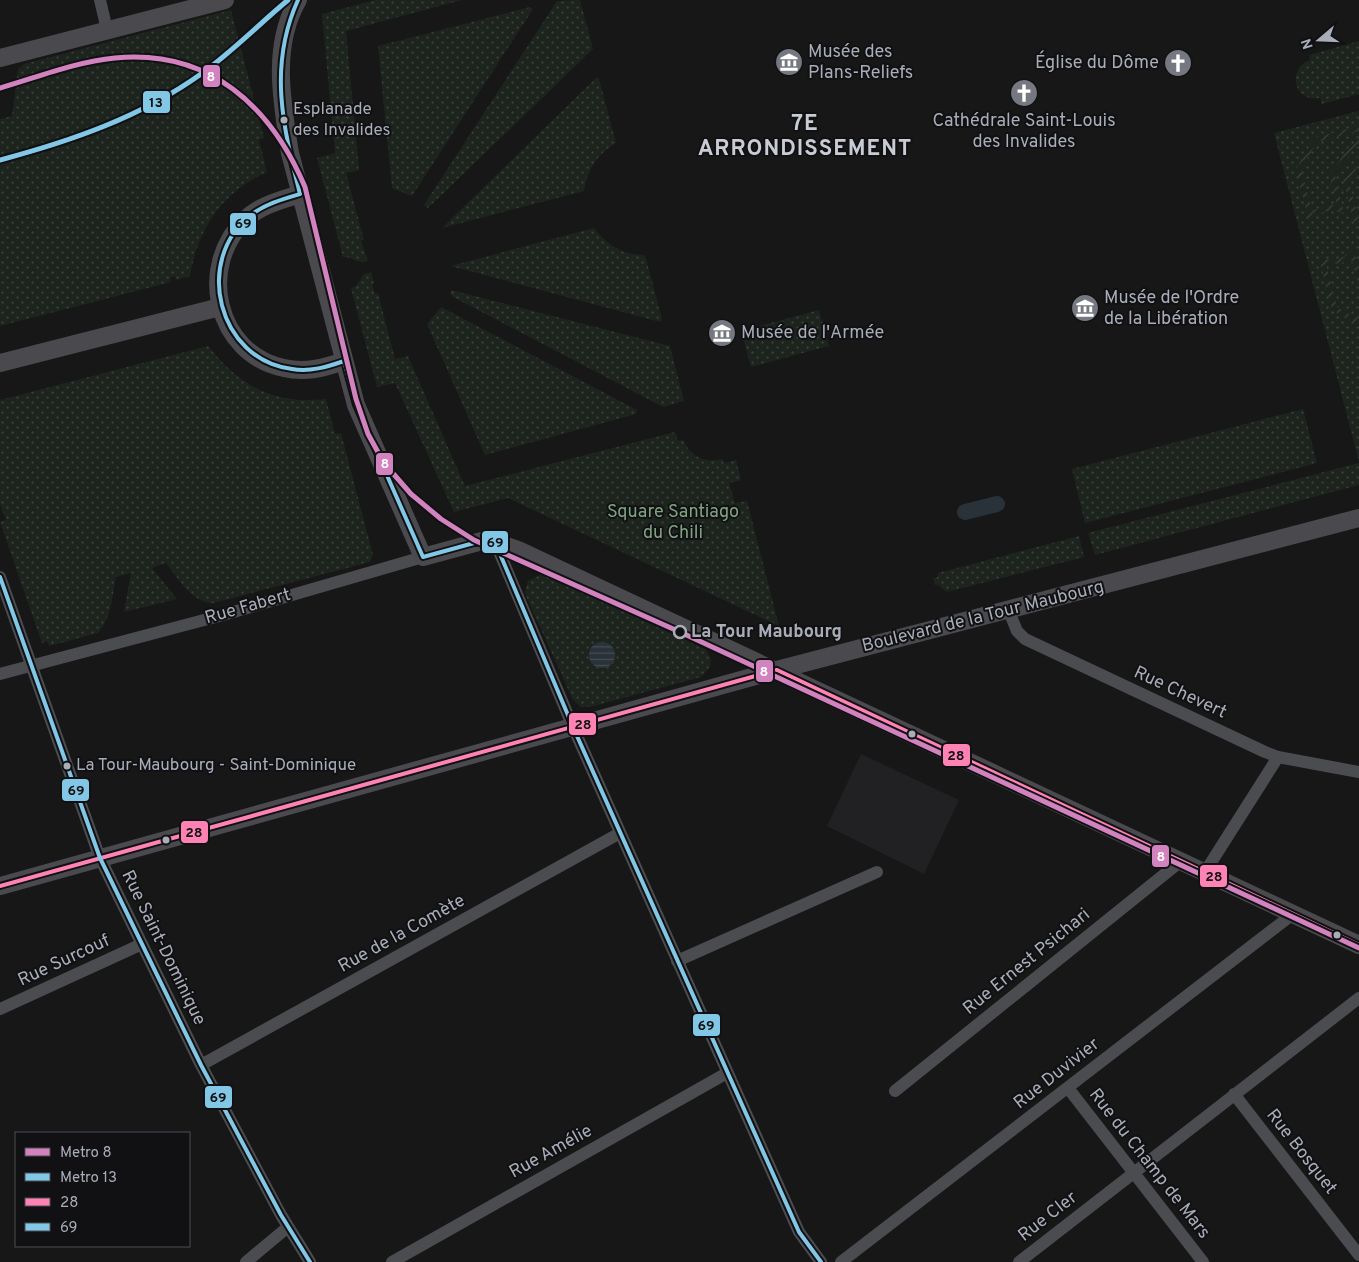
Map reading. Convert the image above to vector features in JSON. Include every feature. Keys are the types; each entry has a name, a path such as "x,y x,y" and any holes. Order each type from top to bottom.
{"main road":[{"path":"0,58 225,0"},
{"path":"298,0 288,16 283,36 281,77 284,117 300,194 356,406 423,557"},
{"path":"300,194 262,208 247,218 234,232 225,247 218,267 217,290 220,308 235,338 256,356 268,363 284,368 306,370 325,368 344,361"},
{"path":"0,364 220,308"},
{"name":"Boulevard de la Tour Maubourg","path":"0,886 777,670 1359,519"},
{"name":"Rue Fabert","path":"423,557 474,542 495,542"},
{"path":"495,542 561,569 1359,945"}],"street":[{"path":"100,0 107,30"},
{"path":"495,542 573,727 799,1232 822,1262"},
{"name":"Rue Fabert","path":"0,674 216,616 423,557"},
{"name":"Rue Saint-Dominique","path":"0,577 100,858 201,1066 288,1227 310,1262"},
{"name":"Rue Chevert","path":"1008,609 1017,630 1025,639 1278,757 1359,772"},
{"path":"1205,872 1278,757"},
{"name":"Rue de la Comète","path":"201,1066 620,833"},
{"name":"Rue Ernest Psichari","path":"895,1091 1181,861"},
{"path":"677,961 877,872"},
{"name":"Rue Duvivier","path":"842,1262 1293,914"},
{"name":"Rue Surcouf","path":"0,1009 142,944"},
{"name":"Rue Cler","path":"1019,1262 1359,998"},
{"name":"Rue Amélie","path":"392,1262 727,1073"},
{"name":"Rue du Champ de Mars","path":"1068,1088 1203,1262"},
{"name":"Rue Bosquet","path":"1234,1094 1359,1255"},
{"path":"246,1262 288,1227"}],"shaded area":[{"path":"602,642 611,646 615,655 611,664 602,668 593,664 589,655 593,646"},
{"path":"861,754 959,800 924,874 827,826"}],"green space":[{"path":"376,0 462,0 346,31 359,170 346,173 364,240 361,241 368,261 361,262 343,257 317,158 335,153 322,14"},
{"path":"580,0 593,49 428,208 424,205 557,1"},
{"path":"530,7 533,9 412,196 392,188 378,46"},
{"path":"231,10 264,138 259,140 267,172 237,190 215,214 199,243 190,276 176,280 175,276 170,278 171,282 0,326 0,119 12,116 18,69 24,64"},
{"path":"1359,41 1359,94 1322,104 1320,98 1311,98 1299,91 1296,77 1302,64 1310,60 1309,55"},
{"path":"596,78 599,79 616,143 594,163 585,183 584,191 442,228"},
{"path":"1359,111 1359,462 1274,133"},
{"path":"1359,126 1359,131 1317,142 1301,169 1312,211 1325,205 1337,205 1330,175 1348,148 1359,139 1359,144 1351,152 1343,167 1338,168 1335,176 1344,213 1334,211 1321,213 1309,222 1296,169 1314,138"},
{"path":"1359,155 1354,177 1348,179 1359,221 1359,225 1355,226 1342,175 1349,173"},
{"path":"594,228 616,248 637,255 645,255 662,319 660,322 451,266"},
{"path":"1353,248 1359,270 1359,286 1351,258 1342,263 1326,265 1337,307 1359,320 1359,326 1332,310 1319,257 1329,260 1342,258"},
{"name":"Square Santiago du Chili","path":"371,272 374,283 372,284 375,294 378,293 395,359 408,356 465,486 675,432 678,441 683,440 694,455 709,460 722,459 724,463 736,460 741,480 729,483 735,503 747,501 779,626 508,498 454,512 395,383 377,387 351,288 355,287 364,274"},
{"path":"451,290 670,346 684,401 663,407 453,297 450,293"},
{"path":"441,307 637,410 636,414 485,455 427,324"},
{"path":"819,310 829,346 751,367 741,331"},
{"path":"208,346 233,372 260,390 290,399 326,399 335,434 341,433 373,555 370,562 213,603 198,599 186,589 166,563 152,568 177,599 124,612 131,573 116,577 109,613 98,633 49,646 47,641 42,643 0,522 6,520 0,504 0,400"},
{"path":"1303,409 1317,463 1085,523 1072,469"},
{"path":"1359,463 1359,485 1095,555 1088,533"},
{"path":"1079,536 1084,557 947,592 938,585 935,585 933,578 938,577 938,573"},
{"path":"542,574 705,649 711,659 710,667 701,677 590,707 581,707 573,700 526,596 525,591 528,581"}],"waterway":[{"path":"965,512 997,504"}],"metro line":[{"name":"13","path":"0,160 79,136 154,103 201,74 288,0"},
{"name":"8","path":"0,88 57,70 100,60 149,58 180,63 207,74 232,89 255,108 274,131 291,158 305,187 356,399 368,434 384,463 411,494 441,519 474,540 680,632 1359,948"}],"transit line":[{"name":"69","path":"298,0 283,49 281,97 288,145 300,194 274,202 256,211 233,234 223,257 219,281 222,306 231,328 246,347 267,362 292,369 305,370 325,367 344,361 356,405 423,557 474,543 495,542 573,727 799,1232 821,1262"},
{"name":"69","path":"0,577 100,858 201,1065 281,1215 310,1262"},
{"name":"28","path":"777,670 1359,945"},
{"name":"28","path":"0,886 777,670"}],"place":[{"name":"Musée des Plans-Reliefs","path":"789,62"},
{"name":"Église du Dôme","path":"1178,63"},
{"name":"Cathédrale Saint-Louis des Invalides","path":"1024,93"},
{"name":"Esplanade des Invalides","path":"284,120"},
{"name":"Musée de l'Ordre de la Libération","path":"1085,308"},
{"name":"Musée de l'Armée","path":"722,333"},
{"name":"La Tour Maubourg","path":"680,632"},
{"name":"La Tour-Maubourg - Saint-Dominique","path":"67,766"}],"district":[{"name":"7E ARRONDISSEMENT","path":"805,136"}]}
